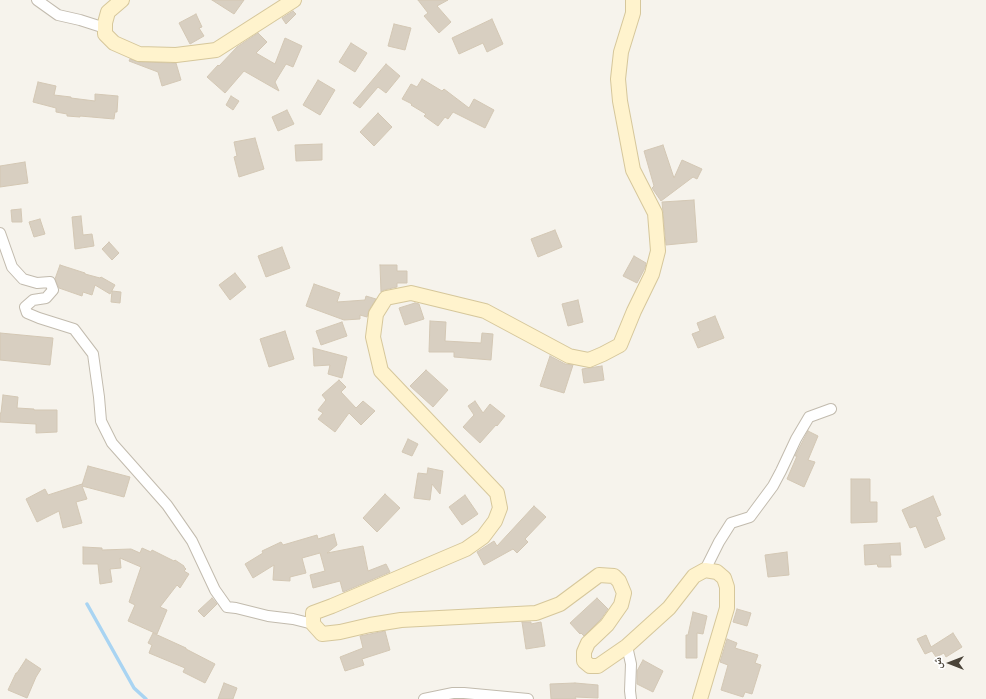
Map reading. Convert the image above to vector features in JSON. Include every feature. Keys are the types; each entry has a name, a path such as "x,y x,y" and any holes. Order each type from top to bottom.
{"street":[{"path":"37,0 58,15 105,28"},
{"path":"122,0 108,12 105,23 105,34 114,43 139,54 176,55 216,50 294,0"},
{"path":"313,624 313,613 466,549 483,537 495,521 500,508 497,493 381,371 374,337 376,314 386,298 412,293 485,311 569,356 589,360 620,345 634,311 652,274 658,251 655,212 633,170 620,101 618,79 621,52 633,13 633,0"},
{"path":"0,233 12,267 23,279 37,283 50,282 53,290 46,298 33,300 25,307 27,313 74,330 93,354 101,421 112,443 167,505 192,541 215,590 227,607 313,624 322,634 401,620 536,613 560,604 599,575 614,576 619,581 624,593 621,605 607,625 588,644 584,652 584,661 590,666 598,666 627,646 669,608 694,576 705,570 719,542 731,523 750,517 773,486 796,438 809,417 831,409"},
{"path":"700,699 727,608 727,587 724,578 717,572 705,570"},
{"path":"627,646 631,664 631,699"},
{"path":"424,699 464,692 528,699"}],"building":[{"path":"212,0 244,0 234,14"},
{"path":"418,0 448,0 437,6 451,22 439,33 424,16 428,13"},
{"path":"293,11 296,14 286,24 282,18"},
{"path":"196,14 202,27 199,28 204,36 190,44 179,23"},
{"path":"492,19 503,44 487,52 483,43 459,54 452,38"},
{"path":"394,24 411,28 405,50 388,46"},
{"path":"258,33 267,42 256,53 275,64 285,38 302,46 293,67 286,64 275,82 279,91 244,71 225,93 207,77 237,47"},
{"path":"351,43 367,53 355,72 339,62"},
{"path":"130,59 139,62 176,63 181,80 162,86 158,72 129,61"},
{"path":"386,64 400,76 386,93 378,87 360,108 353,103"},
{"path":"422,79 442,91 444,89 469,108 474,99 494,110 485,128 453,112 448,119 445,117 438,126 424,116 426,114 402,99 411,84 417,87"},
{"path":"318,80 335,90 320,115 303,105"},
{"path":"38,82 56,86 54,95 71,98 95,101 95,94 118,96 117,112 115,112 114,119 67,116 67,114 56,112 56,108 33,102"},
{"path":"231,96 239,101 233,110 226,105"},
{"path":"287,110 294,124 278,131 272,117"},
{"path":"378,113 392,127 374,146 360,132"},
{"path":"255,138 264,169 239,177 234,157 237,156 234,142"},
{"path":"322,144 322,160 296,161 295,145"},
{"path":"663,145 674,178 682,160 702,169 697,179 693,177 661,201 652,188 654,186 644,151"},
{"path":"25,162 28,183 0,187 0,166"},
{"path":"694,200 697,242 666,245 662,202"},
{"path":"21,209 22,222 12,222 11,210"},
{"path":"81,216 83,235 92,234 94,246 75,249 72,217"},
{"path":"40,219 45,234 34,237 29,222"},
{"path":"555,230 562,247 538,257 531,239"},
{"path":"109,242 119,253 112,260 102,249"},
{"path":"282,247 290,268 266,277 258,256"},
{"path":"634,256 646,263 637,283 623,276"},
{"path":"60,265 85,274 101,277 115,285 110,294 95,285 92,295 83,292 82,296 59,288 55,279"},
{"path":"380,265 397,265 397,271 407,271 407,283 397,283 397,287 381,292"},
{"path":"235,273 246,287 230,300 219,285"},
{"path":"314,284 340,293 337,302 365,300 366,296 376,299 369,310 367,317 360,315 360,319 344,320 306,306"},
{"path":"112,291 121,292 120,303 111,302"},
{"path":"578,300 583,322 568,326 562,304"},
{"path":"415,303 419,304 424,319 405,325 399,308"},
{"path":"715,316 724,338 698,348 692,334 700,331 697,323"},
{"path":"430,321 446,322 445,341 481,343 482,333 493,334 491,360 454,357 454,352 429,352"},
{"path":"342,322 347,336 321,345 316,331"},
{"path":"285,331 294,359 269,367 260,339"},
{"path":"0,333 53,338 50,365 0,360"},
{"path":"313,348 347,357 342,378 328,374 330,365 314,366"},
{"path":"550,356 565,364 573,365 564,393 540,386"},
{"path":"602,366 604,380 584,383 582,369"},
{"path":"426,370 448,390 433,407 410,386"},
{"path":"339,380 346,387 341,392 356,408 363,401 375,411 361,425 349,413 335,432 318,419 323,413 318,410 326,400 322,395"},
{"path":"3,395 18,397 17,408 57,410 57,432 36,433 36,424 0,422"},
{"path":"475,401 483,413 490,404 505,416 480,443 463,427 474,415 468,406"},
{"path":"808,431 818,436 808,460 815,462 804,487 787,479 797,456 795,456"},
{"path":"408,439 418,444 412,456 402,452"},
{"path":"88,466 130,477 124,497 82,486 87,499 76,502 82,523 63,528 59,511 37,522 26,499 45,489 48,495 82,485"},
{"path":"428,468 443,471 440,494 432,484 430,500 414,498 418,473 427,474"},
{"path":"851,479 870,479 870,502 877,502 877,522 851,523"},
{"path":"385,494 400,508 377,532 363,518"},
{"path":"465,495 478,514 462,525 449,507"},
{"path":"933,496 941,515 936,517 945,539 925,548 916,526 910,528 902,510"},
{"path":"534,506 546,517 525,539 528,542 517,553 513,549 484,565 477,552 494,541 497,546"},
{"path":"334,534 337,545 327,553 363,546 368,571 386,564 390,572 343,592 340,581 313,588 310,575 325,571 320,553 302,558 306,573 290,577 290,581 273,580 274,565 253,578 245,564 263,553 262,551 281,542 283,545 317,535 318,539"},
{"path":"900,543 901,555 890,555 891,567 878,567 877,564 865,565 864,545"},
{"path":"83,547 102,548 102,550 131,549 140,553 142,548 151,552 152,550 174,561 175,560 184,566 186,569 184,571 189,574 180,588 177,585 160,607 167,610 157,634 128,621 135,605 129,602 141,567 120,558 121,568 110,569 112,582 100,584 98,564 83,564"},
{"path":"787,552 789,575 768,577 765,555"},
{"path":"212,598 217,604 204,617 198,611"},
{"path":"597,598 608,609 601,619 584,636 581,633 580,634 570,623"},
{"path":"737,609 751,613 747,626 733,622"},
{"path":"693,612 707,616 703,634 697,633 697,658 686,658 686,635 688,635"},
{"path":"522,622 531,622 531,624 541,622 545,646 526,649"},
{"path":"385,631 390,650 362,659 364,665 345,671 340,657 363,648 360,636"},
{"path":"153,633 186,648 215,664 205,683 183,672 185,668 149,653 152,645 148,643"},
{"path":"953,633 962,647 946,657 944,653 936,657 932,651 925,654 917,639 926,635 931,647"},
{"path":"727,639 737,643 735,648 758,655 755,663 761,665 752,694 745,692 743,697 721,690 728,665 720,662"},
{"path":"26,659 41,669 27,698 8,690 16,673"},
{"path":"643,660 663,671 653,692 637,684 637,671"},
{"path":"224,683 237,688 233,699 218,699"},
{"path":"575,683 598,685 598,698 575,697 576,699 551,699 550,684"}],"waterway":[{"path":"87,604 134,688 146,699"}]}
